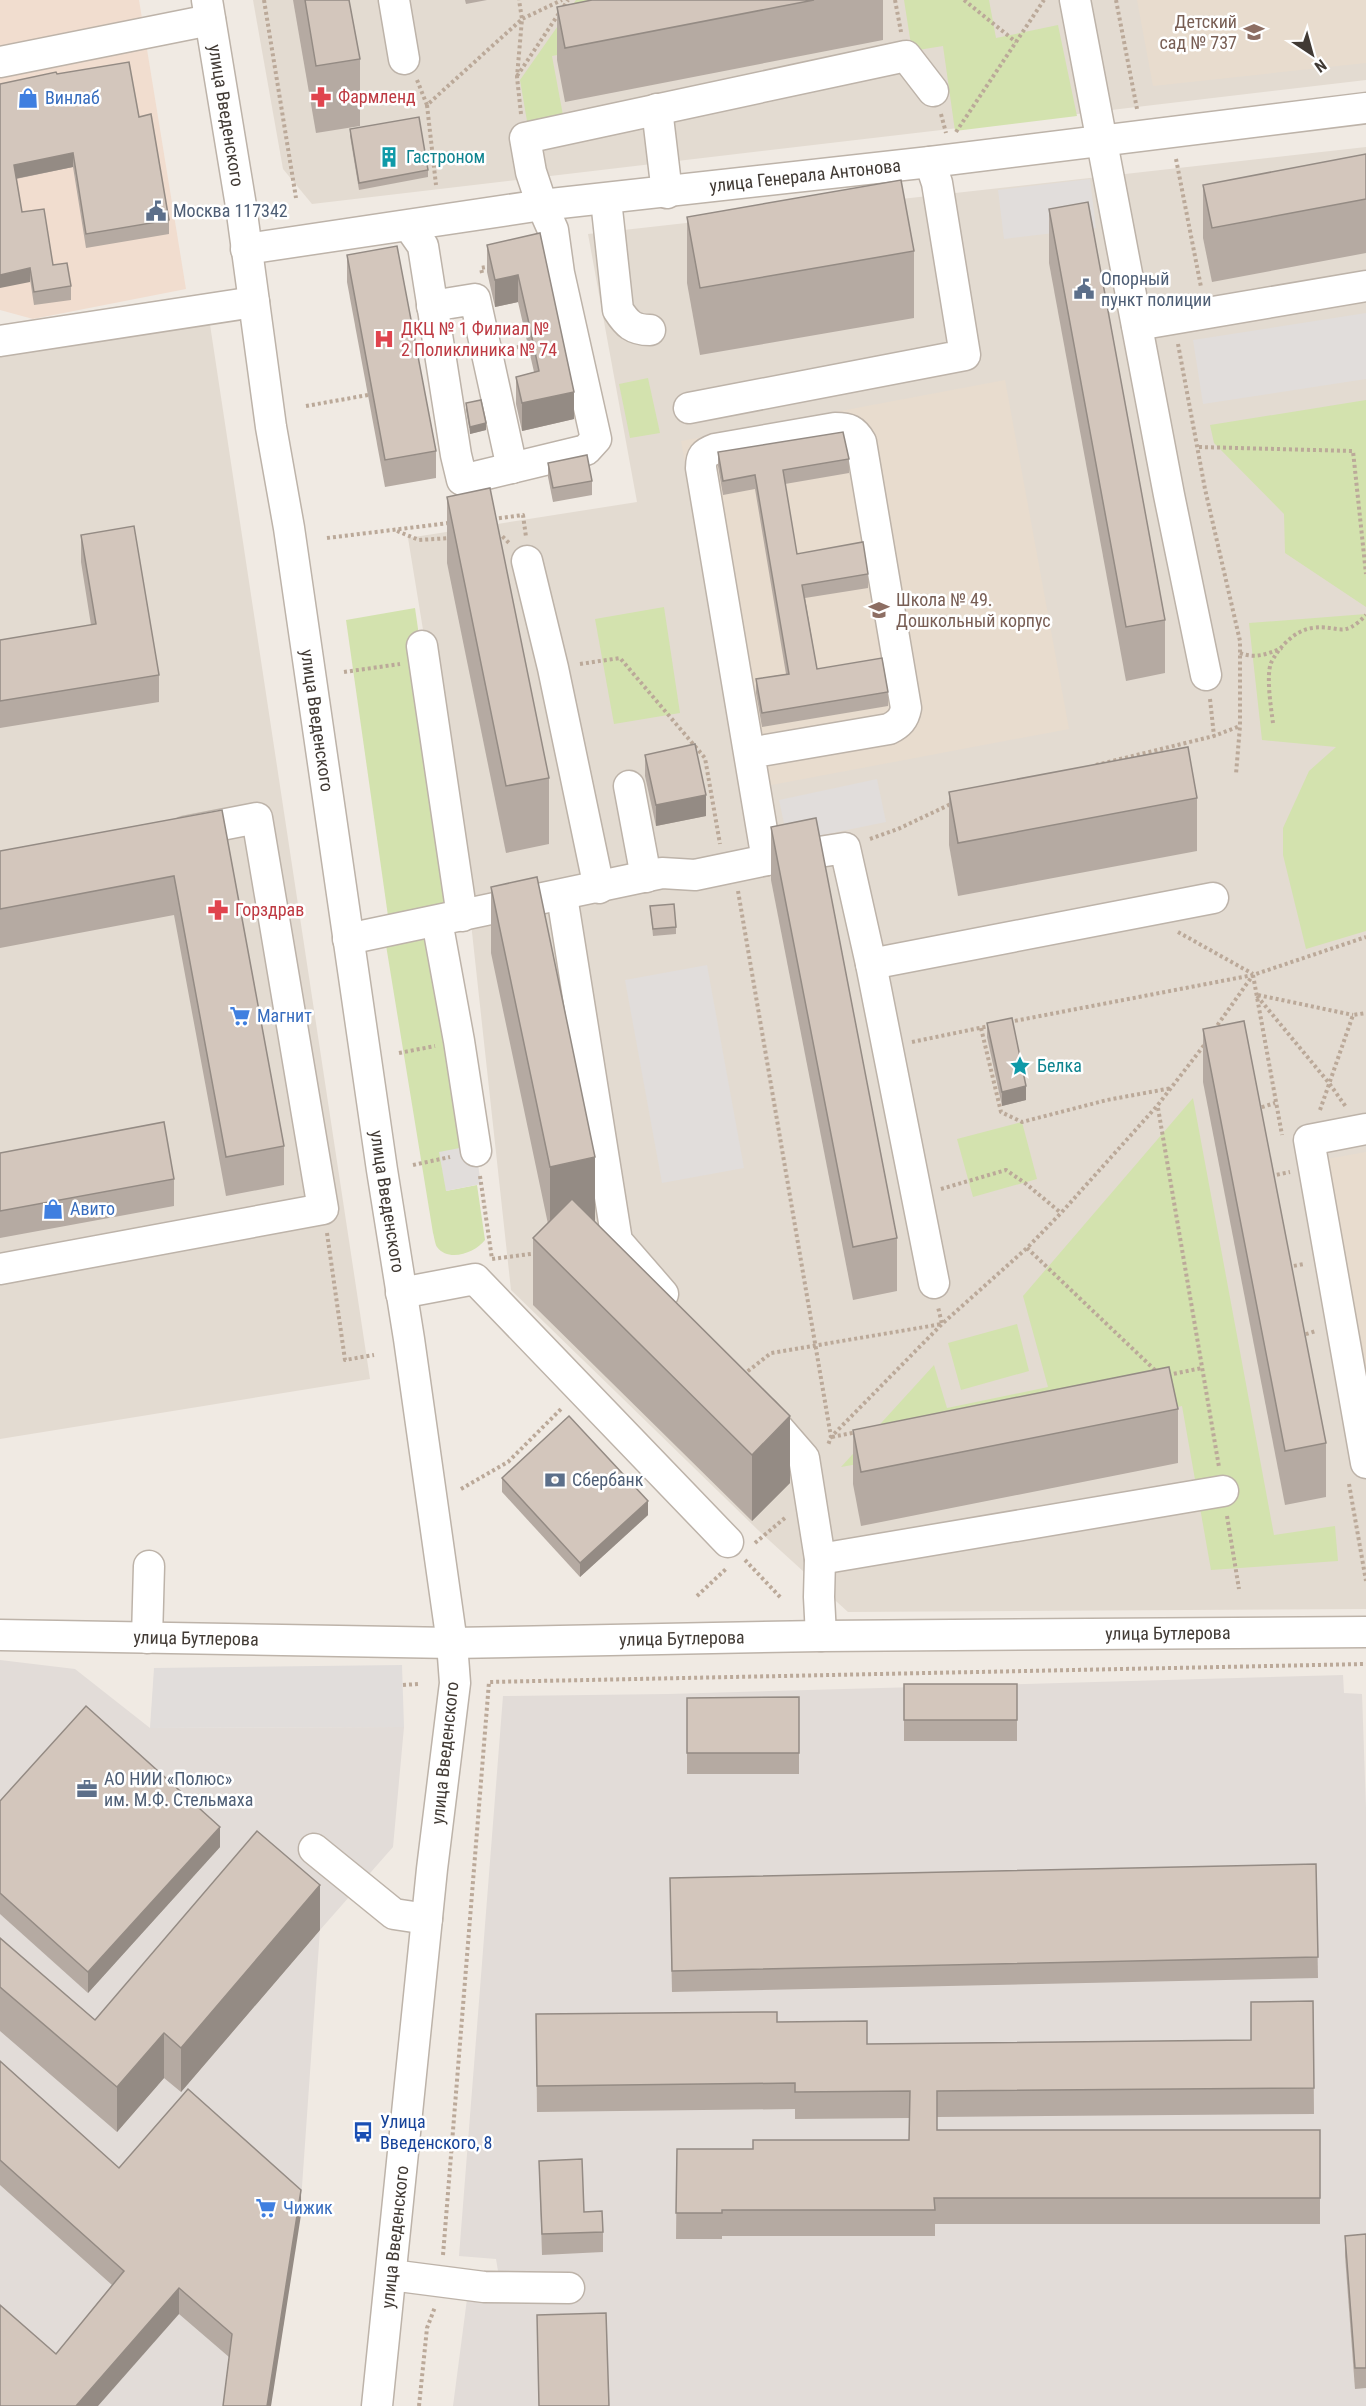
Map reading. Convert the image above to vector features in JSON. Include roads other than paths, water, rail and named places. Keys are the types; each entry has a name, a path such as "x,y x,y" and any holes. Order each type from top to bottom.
{"street":[{"path":"394,0 410,68"},
{"path":"1075,0 1100,140 1206,675"},
{"path":"0,62 209,10"},
{"name":"улица Введенского","path":"209,10 452,1643 454,1683 427,1919 377,2406"},
{"path":"409,226 423,246 456,455 462,480 586,450 596,439 558,273 553,230 531,172 525,138 906,56 933,91"},
{"name":"улица Генерала Антонова","path":"246,249 542,205 606,200 930,162 1366,108"},
{"path":"657,110 667,192"},
{"path":"689,408 965,355 937,183 930,162"},
{"path":"606,200 618,310 627,323 638,330 650,330"},
{"path":"1137,325 1366,286"},
{"path":"432,306 475,298 512,468"},
{"path":"0,341 254,302"},
{"path":"749,753 889,729 898,725 904,716 906,708 861,442 856,433 848,428 836,428 715,449 705,452 701,459 749,753 767,860"},
{"path":"527,551 554,668 599,888"},
{"path":"423,653 450,918 459,1041 476,1151"},
{"path":"629,786 646,877"},
{"path":"0,1269 323,1209 257,818 164,836"},
{"path":"348,939 562,896 662,873 695,875 767,860 845,848 871,964 934,1283"},
{"path":"562,896 617,1241 684,1319"},
{"path":"871,964 1213,898"},
{"path":"1364,1130 1309,1140 1366,1463"},
{"path":"401,1293 475,1280 728,1542"},
{"path":"736,1380 804,1458 820,1559 821,1636"},
{"path":"820,1559 1223,1491"},
{"path":"147,1638 148,1566"},
{"name":"улица Бутлерова","path":"0,1635 452,1643 821,1636 1366,1632"},
{"path":"314,1849 394,1914 427,1919"},
{"path":"391,2275 484,2287 569,2288"}],"place":[{"name":"Детский сад № 737","path":"1254,32"},
{"name":"Фармленд","path":"321,97"},
{"name":"Винлаб","path":"28,98"},
{"name":"Гастроном","path":"389,157"},
{"name":"Москва 117342","path":"156,211"},
{"name":"Опорный пункт полиции","path":"1084,289"},
{"name":"ДКЦ № 1 Филиал № 2 Поликлиника № 74","path":"384,339"},
{"name":"Школа № 49. Дошкольный корпус","path":"879,610"},
{"name":"Горздрав","path":"218,910"},
{"name":"Магнит","path":"240,1016"},
{"name":"Белка","path":"1020,1066"},
{"name":"Авито","path":"53,1209"},
{"name":"Сбербанк","path":"555,1480"},
{"name":"АО НИИ «Полюс» им. М.Ф. Стельмаха","path":"87,1789"},
{"name":"Улица Введенского, 8","path":"363,2132"},
{"name":"Чижик","path":"266,2208"}]}
